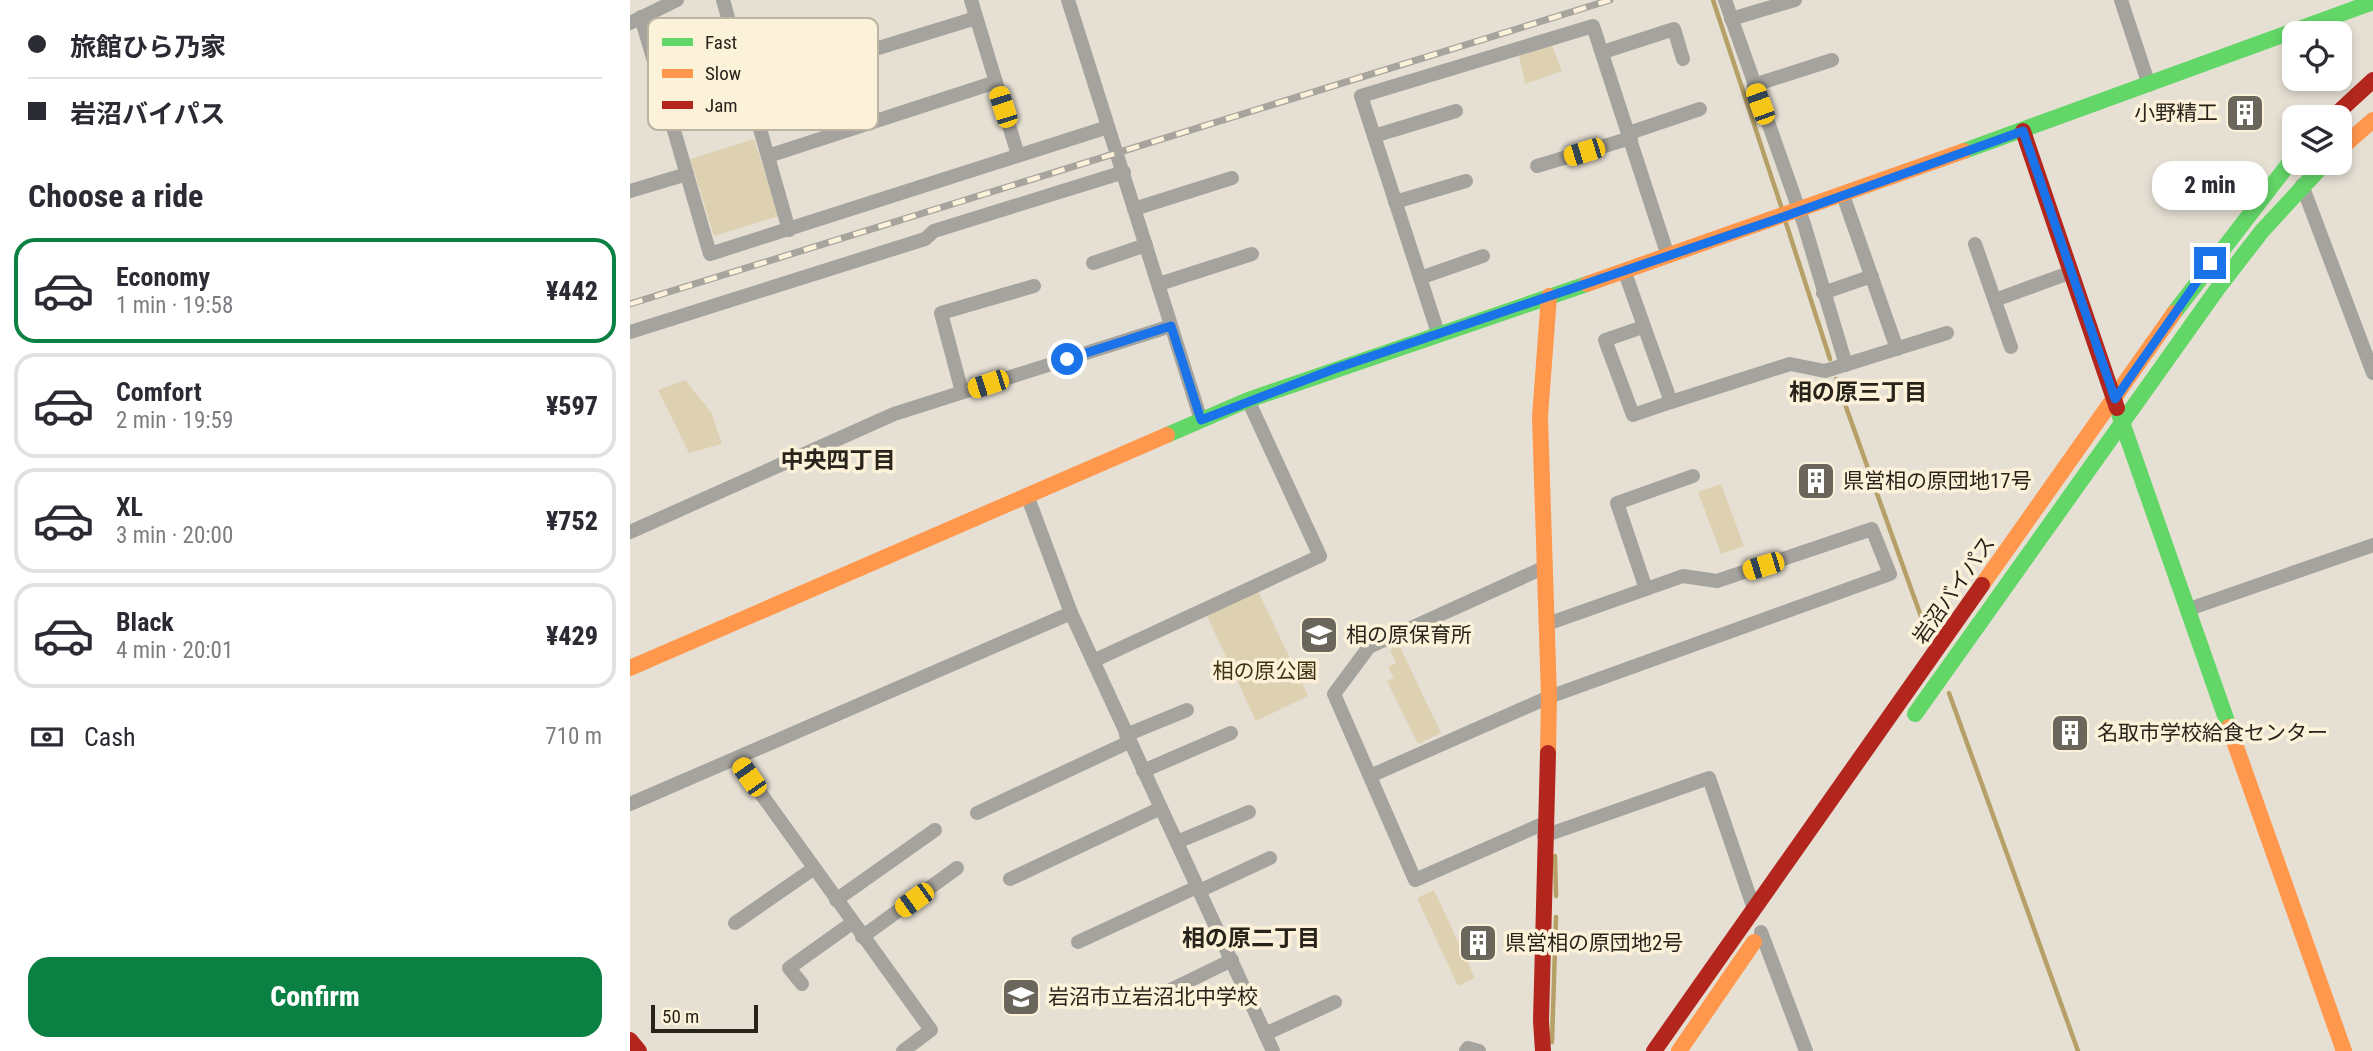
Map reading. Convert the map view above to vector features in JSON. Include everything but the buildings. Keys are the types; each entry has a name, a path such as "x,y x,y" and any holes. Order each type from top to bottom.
{"main road":[{"path":"630,668 1248,400 1843,195 2373,2"},
{"path":"2346,105 2373,80"},
{"path":"2352,138 2373,120"},
{"path":"2023,131 2069,273 2344,1051"},
{"name":"岩沼バイパス","path":"1654,1051 2197,281 2282,172"},
{"name":"岩沼バイパス","path":"1905,729 2225,278 2312,175"},
{"path":"1543,1051 1541,1021 1549,697 1540,416 1549,296"},
{"path":"1679,1051 1772,916"},
{"path":"630,1040 639,1051"}],"street":[{"path":"648,58 635,20 657,4 677,0"},
{"path":"723,0 728,18"},
{"path":"971,0 1018,155"},
{"path":"1068,0 1201,420"},
{"path":"1725,0 1754,85 1789,214 1804,224 1846,365"},
{"path":"1731,19 1795,0"},
{"path":"2121,0 2149,85"},
{"path":"878,48 976,18"},
{"path":"1438,333 1361,96 1593,26 1668,256"},
{"path":"1603,52 1674,29 1683,59"},
{"path":"1754,85 1832,60"},
{"path":"878,120 996,82"},
{"path":"1537,166 1700,109"},
{"path":"1374,136 1456,111"},
{"path":"672,130 710,254 1108,127"},
{"path":"760,130 789,230"},
{"path":"768,156 848,130"},
{"path":"630,332 925,239 934,231 1124,172"},
{"path":"630,191 687,174"},
{"path":"1134,209 1232,178"},
{"path":"1395,202 1466,181"},
{"path":"2302,185 2373,373"},
{"path":"1843,195 1897,349"},
{"path":"1975,244 2011,347"},
{"path":"1093,263 1146,245"},
{"path":"1159,284 1252,254"},
{"path":"1420,278 1483,256"},
{"path":"1624,270 1671,402"},
{"path":"1995,300 2069,273"},
{"path":"1823,293 1872,276"},
{"path":"962,392 941,313 1034,286"},
{"path":"630,532 894,414 1171,326"},
{"path":"1643,327 1605,340 1633,415 1790,364 1825,371 1947,333"},
{"path":"1093,661 1320,556 1248,400"},
{"path":"1646,589 1617,503 1693,476"},
{"path":"1027,495 1071,612 1127,739 1273,1051"},
{"path":"1370,776 1549,697 1890,574 1872,529 1717,581 1683,576 1547,624"},
{"path":"2189,609 2373,545"},
{"path":"1543,568 1369,647 1334,694 1415,880 1545,829 1709,778 1755,911"},
{"path":"630,804 1071,612"},
{"path":"976,813 1187,709"},
{"path":"1143,771 1231,733"},
{"path":"736,759 931,1030 903,1051"},
{"path":"1010,878 1161,808"},
{"path":"1177,842 1249,812"},
{"path":"836,900 934,830"},
{"path":"1078,942 1270,858"},
{"path":"735,923 813,869"},
{"path":"862,937 957,869"},
{"path":"802,985 789,968 852,923"},
{"path":"1761,932 1806,1051"},
{"path":"1160,995 1232,960"},
{"path":"1265,1034 1335,1002"},
{"path":"1466,1051 1468,1048 1479,1051"}],"green space":[{"path":"1552,45 1562,71 1525,84 1519,55"},
{"path":"754,139 779,216 714,236 690,159"},
{"path":"685,380 711,412 722,444 689,453 658,390"},
{"path":"1721,484 1744,546 1721,554 1698,492"},
{"name":"相の原公園","path":"1258,591 1308,696 1256,721 1207,616"},
{"path":"1399,645 1441,733 1418,744 1387,681 1394,678 1388,667 1396,663 1390,650"},
{"path":"1434,890 1475,978 1458,986 1417,898"}],"waterway":[{"path":"1713,0 1783,212"},
{"path":"1785,220 1830,359"},
{"path":"1836,379 1928,636"},
{"path":"1949,693 2078,1051"},
{"path":"1555,856 1556,896"},
{"path":"1552,1042 1556,917"}],"railway":[{"path":"630,304 1610,0"}],"traffic: fast":[{"path":"1964,151 2373,2"},
{"path":"2174,313 2282,173"},
{"path":"1915,714 2218,288 2262,231 2314,175"},
{"path":"1167,435 1248,400 1587,284"},
{"path":"2117,408 2229,727"}],"traffic: slow":[{"path":"2352,138 2373,120"},
{"path":"1587,284 1964,151"},
{"path":"1548,753 1549,697 1540,417 1549,296"},
{"path":"1982,585 2174,313"},
{"path":"630,668 1167,435"},
{"path":"2229,727 2344,1051"},
{"path":"1679,1051 1754,942"}],"traffic: jam":[{"path":"2346,105 2373,80"},
{"path":"2023,131 2117,408"},
{"path":"1654,1051 1982,585"},
{"path":"1543,1051 1541,1021 1548,753"},
{"path":"630,1040 639,1051"}],"place":[{"name":"小野精工","path":"2245,113"},
{"name":"県営相の原団地17号","path":"1816,481"},
{"name":"相の原保育所","path":"1319,635"},
{"name":"名取市学校給食センター","path":"2070,733"},
{"name":"県営相の原団地2号","path":"1478,943"},
{"name":"岩沼市立岩沼北中学校","path":"1021,997"}],"district":[{"name":"相の原三丁目","path":"1858,392"},
{"name":"中央四丁目","path":"838,460"},
{"name":"相の原二丁目","path":"1251,938"}],"route":[{"path":"1067,359 1171,326 1201,420 1334,369 1780,218 2023,131 2069,273 2115,399 2210,263"}]}
